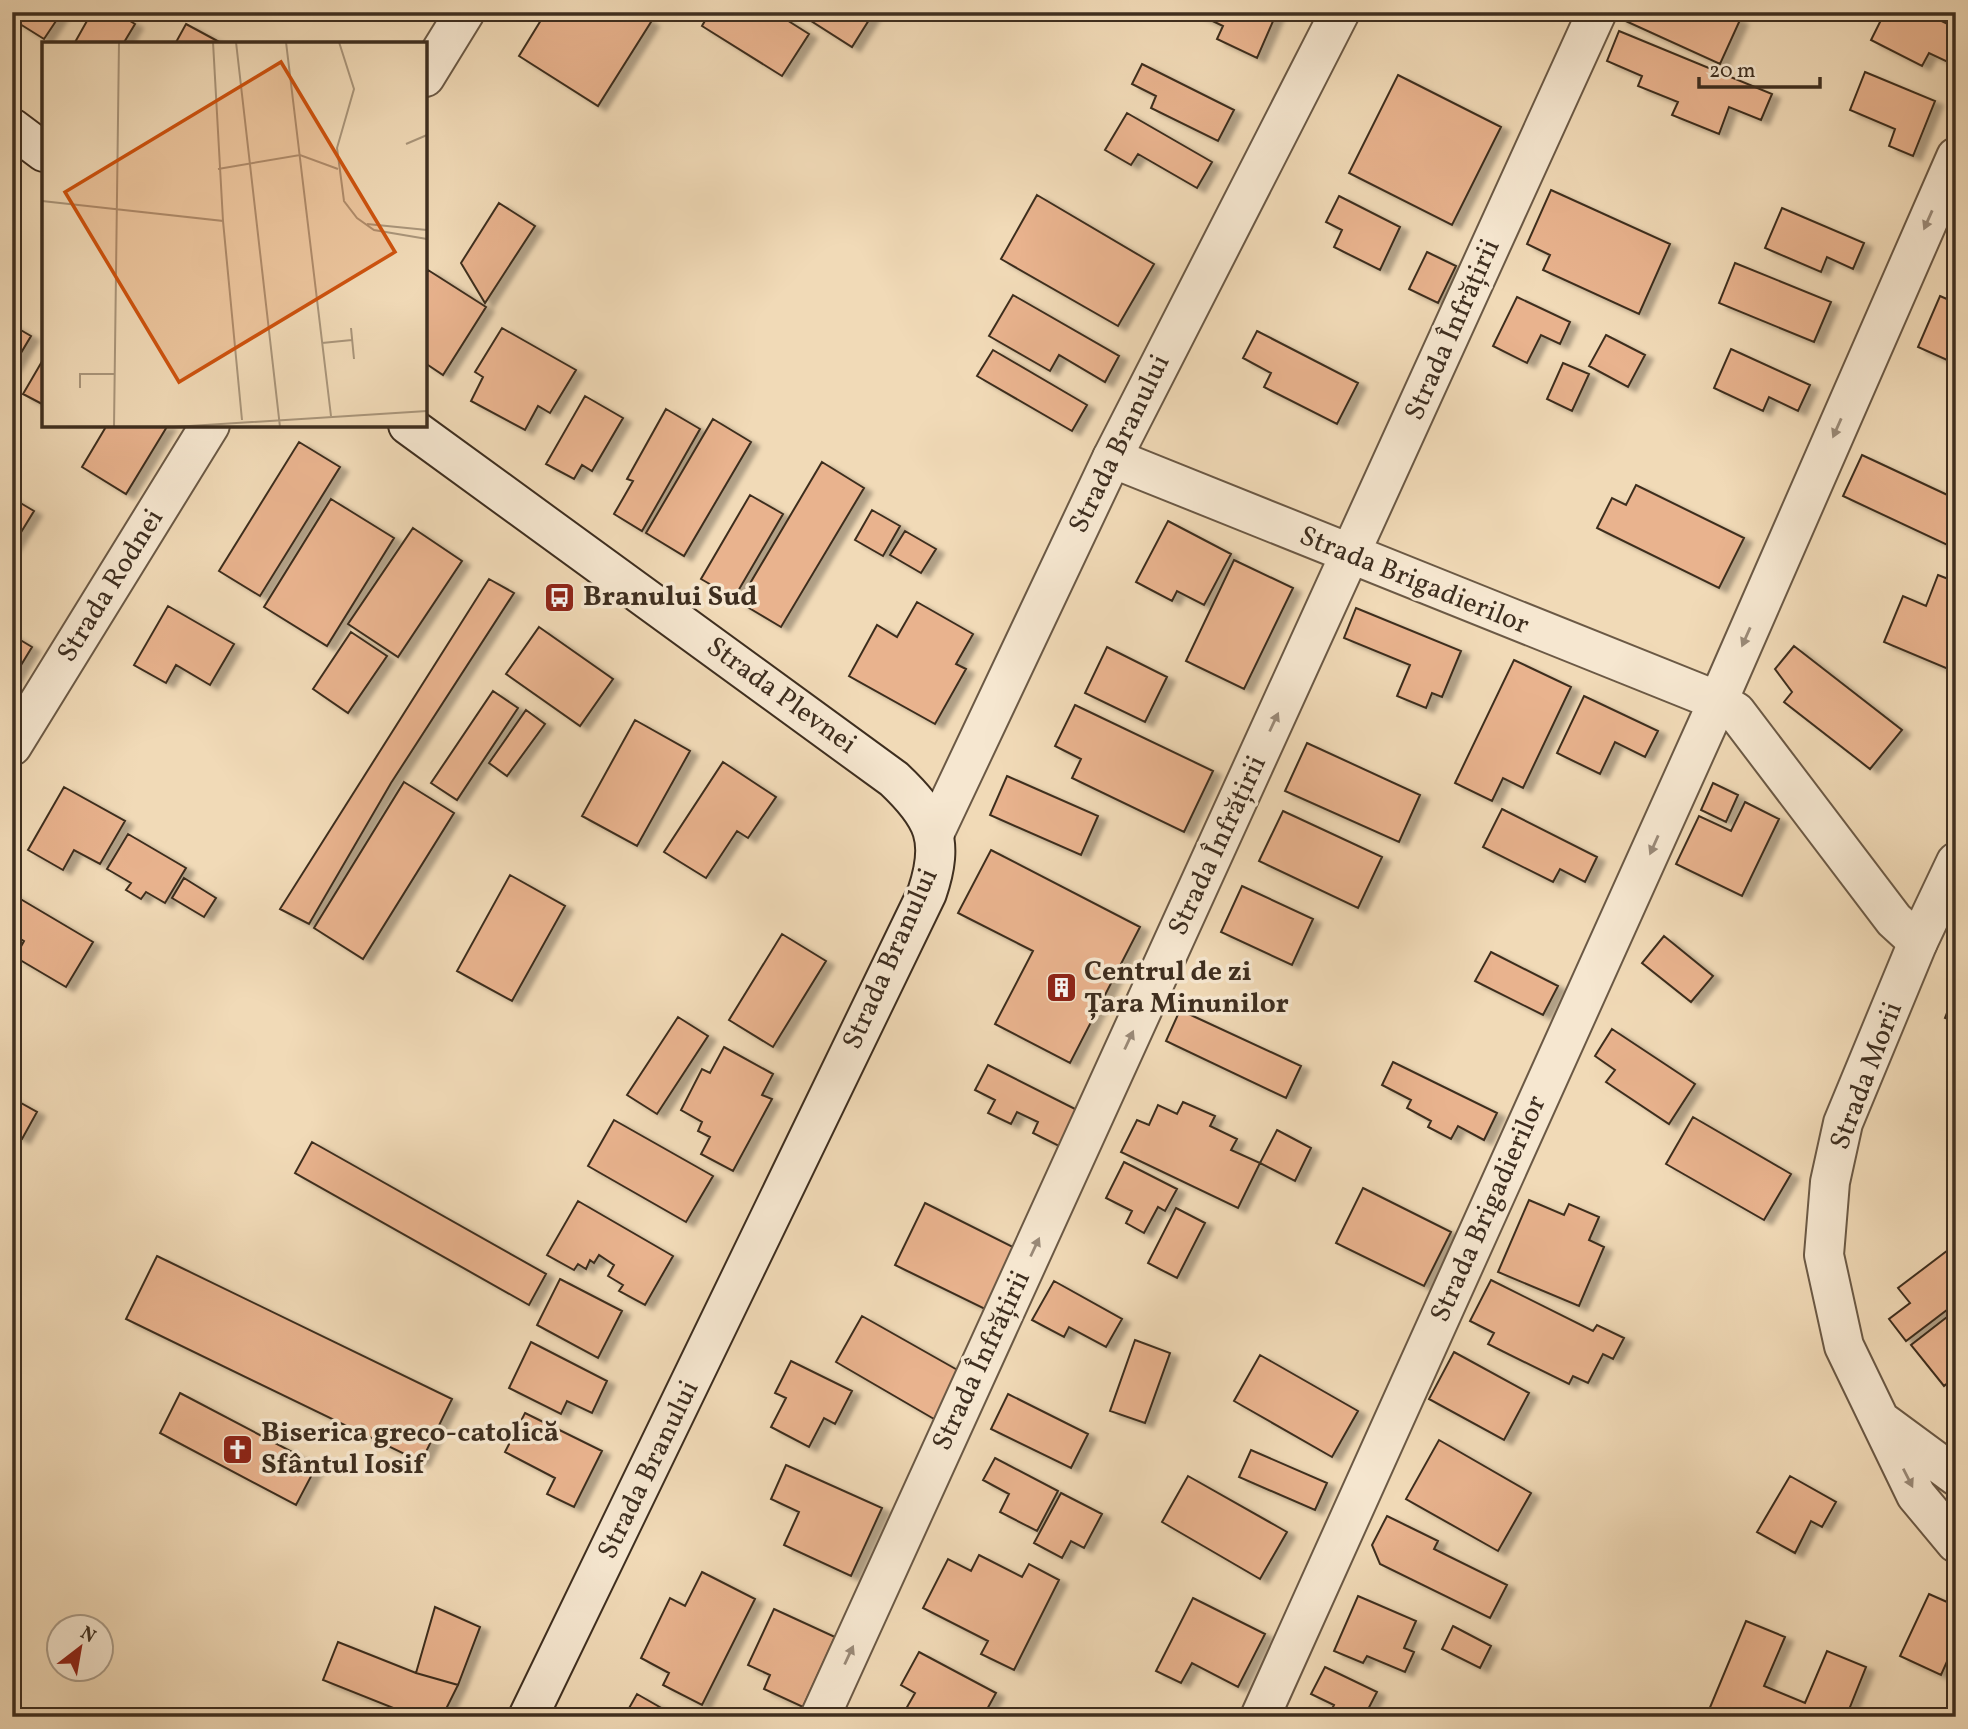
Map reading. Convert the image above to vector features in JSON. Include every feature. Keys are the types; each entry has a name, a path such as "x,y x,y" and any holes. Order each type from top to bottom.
{"street":[{"path":"427,74 466,12"},
{"name":"Strada Branului","path":"528,1717 927,893 937,863 935,832 1112,458 1340,12"},
{"name":"Strada Înfrățirii","path":"820,1717 1597,12"},
{"path":"12,128 42,150"},
{"name":"Strada Brigadierilor","path":"1260,1717 1718,701 1956,157"},
{"name":"Strada Rodnei","path":"12,746 209,427"},
{"name":"Strada Plevnei","path":"411,427 894,779 918,802 935,832"},
{"name":"Strada Brigadierilor","path":"1112,458 1350,556 1718,701 1736,712 1750,728 1894,920 1918,942"},
{"name":"Strada Morii","path":"1956,862 1918,942 1843,1123 1830,1182 1824,1255 1844,1346 1916,1495 1956,1543"},
{"name":"Strada Morii","path":"1877,1417 1956,1476"}],"building":[{"path":"12,12 62,12 44,39 12,19"},
{"path":"92,12 115,12 135,24 124,42 75,42"},
{"path":"546,12 636,12 651,22 598,106 519,56"},
{"path":"710,12 774,12 809,34 782,76 702,26"},
{"path":"797,12 874,12 852,47"},
{"path":"1194,12 1277,12 1257,58 1217,39 1223,26"},
{"path":"1622,12 1722,12 1740,20 1720,64 1619,18"},
{"path":"1885,12 1923,12 1956,28 1956,51 1950,63 1929,53 1922,66 1871,40"},
{"path":"186,24 219,42 176,42"},
{"path":"1619,31 1772,94 1761,120 1729,107 1719,134 1672,115 1678,102 1638,86 1642,76 1607,61"},
{"path":"1142,64 1234,110 1218,141 1151,108 1156,96 1132,84"},
{"path":"1865,72 1935,101 1913,156 1889,146 1895,129 1850,110"},
{"path":"1398,75 1501,127 1452,225 1349,173"},
{"path":"1127,113 1212,162 1197,188 1138,154 1131,165 1105,150"},
{"path":"1551,190 1670,244 1639,314 1543,270 1550,255 1527,244"},
{"path":"1037,195 1154,264 1118,326 1001,259"},
{"path":"1339,196 1400,227 1380,270 1334,247 1342,230 1326,222"},
{"path":"499,203 535,226 485,303 461,263"},
{"path":"1782,208 1864,243 1853,269 1827,257 1821,272 1765,248"},
{"path":"1427,252 1456,266 1438,303 1409,289"},
{"path":"1735,263 1831,302 1814,342 1719,303"},
{"path":"427,271 486,307 443,375 427,364"},
{"path":"1013,295 1119,356 1105,382 1059,355 1050,371 989,336"},
{"path":"1940,296 1956,303 1956,364 1918,347"},
{"path":"1517,297 1570,322 1560,344 1541,335 1527,363 1493,346"},
{"path":"12,325 31,336 12,368"},
{"path":"502,328 576,370 550,413 538,406 525,430 471,401 483,377 475,372"},
{"path":"1257,331 1358,383 1337,424 1264,387 1271,373 1243,358"},
{"path":"1606,335 1645,355 1628,387 1589,366"},
{"path":"1731,349 1810,385 1798,411 1769,397 1763,411 1714,388"},
{"path":"993,350 1087,405 1072,431 977,376"},
{"path":"42,361 42,404 23,394"},
{"path":"1563,363 1589,374 1572,411 1547,399"},
{"path":"585,396 623,418 592,471 582,465 574,479 546,464"},
{"path":"666,409 700,429 642,531 614,514 633,481 627,479"},
{"path":"713,419 751,442 684,556 646,533"},
{"path":"106,427 167,427 126,494 82,467"},
{"path":"299,442 340,467 260,596 219,571"},
{"path":"1862,455 1956,499 1956,549 1843,496"},
{"path":"822,462 864,488 781,627 739,602"},
{"path":"1636,485 1744,538 1719,588 1597,528 1612,498 1626,505"},
{"path":"750,495 783,514 734,598 701,579"},
{"path":"12,498 34,511 12,547"},
{"path":"331,499 394,538 327,646 264,607"},
{"path":"872,510 900,526 883,556 855,540"},
{"path":"1168,521 1231,554 1204,605 1177,591 1172,601 1136,582"},
{"path":"413,528 462,561 398,657 348,624"},
{"path":"905,531 936,549 921,573 890,555"},
{"path":"1234,560 1293,588 1244,689 1186,661"},
{"path":"1938,575 1956,582 1956,663 1953,671 1884,642 1903,596 1926,606"},
{"path":"489,579 514,593 391,783 309,924 280,909"},
{"path":"917,602 973,634 956,664 966,669 935,724 849,676 877,625 897,637"},
{"path":"168,606 234,644 210,685 176,665 166,683 134,665"},
{"path":"1356,608 1461,651 1442,697 1432,693 1426,708 1397,696 1410,665 1344,638"},
{"path":"539,627 613,679 580,726 506,674"},
{"path":"351,632 387,656 348,713 313,689"},
{"path":"12,635 32,647 12,680"},
{"path":"1794,646 1902,730 1870,769 1784,702 1792,692 1775,669"},
{"path":"1107,647 1167,677 1145,722 1085,693"},
{"path":"1514,660 1571,687 1523,788 1503,778 1492,801 1455,783"},
{"path":"493,691 518,708 457,800 431,783"},
{"path":"1584,696 1658,731 1645,757 1615,742 1600,774 1557,753"},
{"path":"1075,705 1213,771 1184,832 1072,778 1081,759 1055,746"},
{"path":"526,710 545,724 507,776 489,763"},
{"path":"635,720 690,751 637,846 582,816"},
{"path":"1307,743 1420,795 1399,842 1285,791"},
{"path":"723,762 776,797 748,838 737,831 706,878 664,852"},
{"path":"1007,776 1098,816 1081,855 990,815"},
{"path":"404,782 454,813 363,959 314,928"},
{"path":"1713,783 1738,795 1726,822 1701,810"},
{"path":"64,787 125,821 100,864 74,850 63,870 28,850"},
{"path":"1745,802 1779,819 1742,896 1676,864 1699,816 1731,831"},
{"path":"1502,809 1597,857 1585,882 1560,869 1553,882 1483,847"},
{"path":"1283,811 1382,857 1358,908 1259,861"},
{"path":"128,834 186,868 165,903 146,892 141,899 126,890 131,883 107,869"},
{"name":"Centrul de zi Țara Minunilor","path":"991,850 1140,927 1070,1063 995,1024 1033,951 958,913"},
{"path":"510,875 565,906 512,1001 457,971"},
{"path":"184,878 216,898 204,917 172,898"},
{"path":"1242,886 1313,919 1292,965 1221,932"},
{"path":"12,894 93,942 66,987 15,957 24,941 12,934"},
{"path":"782,934 826,961 773,1047 729,1020"},
{"path":"1664,936 1713,976 1691,1002 1642,963"},
{"path":"1491,952 1558,986 1543,1015 1475,981"},
{"path":"1956,990 1956,1022 1945,1018"},
{"path":"1180,1010 1301,1066 1286,1098 1166,1041"},
{"path":"678,1017 708,1036 657,1114 627,1095"},
{"path":"1612,1029 1695,1084 1669,1124 1606,1082 1615,1070 1595,1056"},
{"path":"724,1047 773,1074 762,1095 772,1099 733,1171 701,1154 710,1137 698,1131 702,1122 681,1110 702,1069 710,1073"},
{"path":"1393,1062 1497,1113 1484,1140 1458,1126 1451,1139 1428,1127 1431,1121 1407,1108 1411,1100 1382,1085"},
{"path":"988,1065 1081,1112 1063,1148 1033,1133 1038,1122 1017,1112 1011,1124 988,1113 995,1100 975,1090"},
{"path":"12,1098 37,1112 22,1139 12,1134"},
{"path":"1183,1102 1215,1116 1210,1126 1237,1139 1231,1150 1260,1163 1238,1208 1121,1152 1137,1120 1149,1125 1158,1105 1177,1114"},
{"path":"1693,1117 1791,1174 1764,1220 1666,1164"},
{"path":"614,1120 713,1176 686,1222 588,1166"},
{"path":"1277,1130 1311,1148 1295,1181 1260,1163"},
{"path":"312,1142 546,1274 529,1305 295,1173"},
{"path":"1124,1162 1177,1189 1165,1211 1158,1207 1144,1233 1126,1223 1132,1211 1106,1198"},
{"path":"1363,1188 1451,1232 1424,1286 1336,1243"},
{"path":"1529,1200 1564,1215 1569,1204 1599,1217 1589,1240 1604,1247 1579,1306 1498,1272"},
{"path":"578,1201 673,1256 645,1305 619,1291 623,1285 608,1276 614,1265 599,1255 594,1263 590,1260 586,1269 578,1264 574,1270 547,1255"},
{"path":"925,1203 1017,1249 987,1310 895,1265"},
{"path":"1176,1208 1205,1223 1177,1278 1148,1263"},
{"path":"1956,1244 1956,1303 1906,1341 1889,1319 1910,1303 1898,1288"},
{"path":"157,1256 452,1399 421,1462 126,1319"},
{"path":"560,1279 622,1311 598,1358 537,1325"},
{"path":"1491,1280 1593,1331 1597,1325 1624,1338 1613,1359 1603,1354 1588,1383 1573,1376 1569,1384 1488,1344 1494,1333 1470,1321"},
{"path":"1054,1281 1122,1319 1106,1347 1069,1327 1064,1337 1032,1320"},
{"path":"1956,1310 1956,1376 1944,1386 1911,1345"},
{"path":"862,1316 961,1372 934,1419 836,1362"},
{"path":"1135,1340 1170,1353 1145,1423 1110,1411"},
{"path":"531,1342 607,1381 592,1413 567,1401 561,1414 509,1388"},
{"path":"1454,1352 1529,1393 1504,1440 1429,1399"},
{"path":"1260,1355 1358,1411 1332,1457 1234,1401"},
{"path":"791,1361 852,1391 835,1424 824,1418 809,1447 771,1427 786,1398 775,1393"},
{"name":"Biserica greco-catolică Sfântul Iosif","path":"180,1393 317,1465 296,1505 160,1433"},
{"path":"1008,1394 1088,1434 1071,1468 991,1429"},
{"path":"525,1413 602,1451 574,1507 547,1494 555,1478 505,1452"},
{"path":"1439,1440 1531,1493 1498,1551 1406,1499"},
{"path":"1251,1450 1327,1483 1315,1510 1239,1477"},
{"path":"995,1458 1058,1491 1037,1531 1000,1512 1009,1494 983,1480"},
{"path":"786,1465 882,1508 851,1576 784,1545 799,1512 771,1499"},
{"path":"1188,1476 1287,1532 1260,1579 1162,1522"},
{"path":"1790,1476 1836,1502 1822,1527 1811,1521 1795,1553 1757,1532"},
{"path":"1061,1493 1102,1514 1084,1548 1071,1541 1062,1558 1034,1543"},
{"path":"1387,1516 1438,1541 1434,1549 1507,1585 1490,1618 1380,1564 1372,1545"},
{"path":"979,1555 1022,1577 1029,1564 1059,1580 1014,1670 981,1654 988,1641 923,1608 948,1559 971,1571"},
{"path":"702,1572 755,1599 702,1705 663,1685 669,1673 641,1658 670,1598 685,1606"},
{"path":"1929,1594 1956,1606 1956,1649 1953,1648 1941,1675 1900,1656"},
{"path":"1358,1596 1416,1621 1404,1648 1414,1652 1405,1672 1367,1656 1363,1663 1334,1651"},
{"path":"1193,1598 1265,1634 1238,1687 1192,1663 1181,1683 1156,1671"},
{"path":"435,1607 480,1627 458,1685 416,1673"},
{"path":"774,1609 835,1637 803,1707 764,1689 770,1675 748,1665"},
{"path":"1746,1621 1785,1637 1764,1686 1805,1703 1827,1651 1866,1667 1846,1717 1706,1717"},
{"path":"1453,1626 1491,1646 1480,1668 1442,1649"},
{"path":"338,1642 416,1673 458,1685 442,1717 411,1717 323,1680"},
{"path":"919,1652 996,1693 985,1713 991,1717 914,1717 916,1712 907,1707 915,1693 901,1685"},
{"path":"1325,1667 1377,1692 1364,1717 1328,1717 1334,1705 1311,1694"},
{"path":"637,1694 677,1717 624,1717"}],"place":[{"name":"Branului Sud","path":"560,597"},
{"name":"Centrul de zi Țara Minunilor","path":"1061,988"},
{"name":"Biserica greco-catolică Sfântul Iosif","path":"238,1449"}]}
